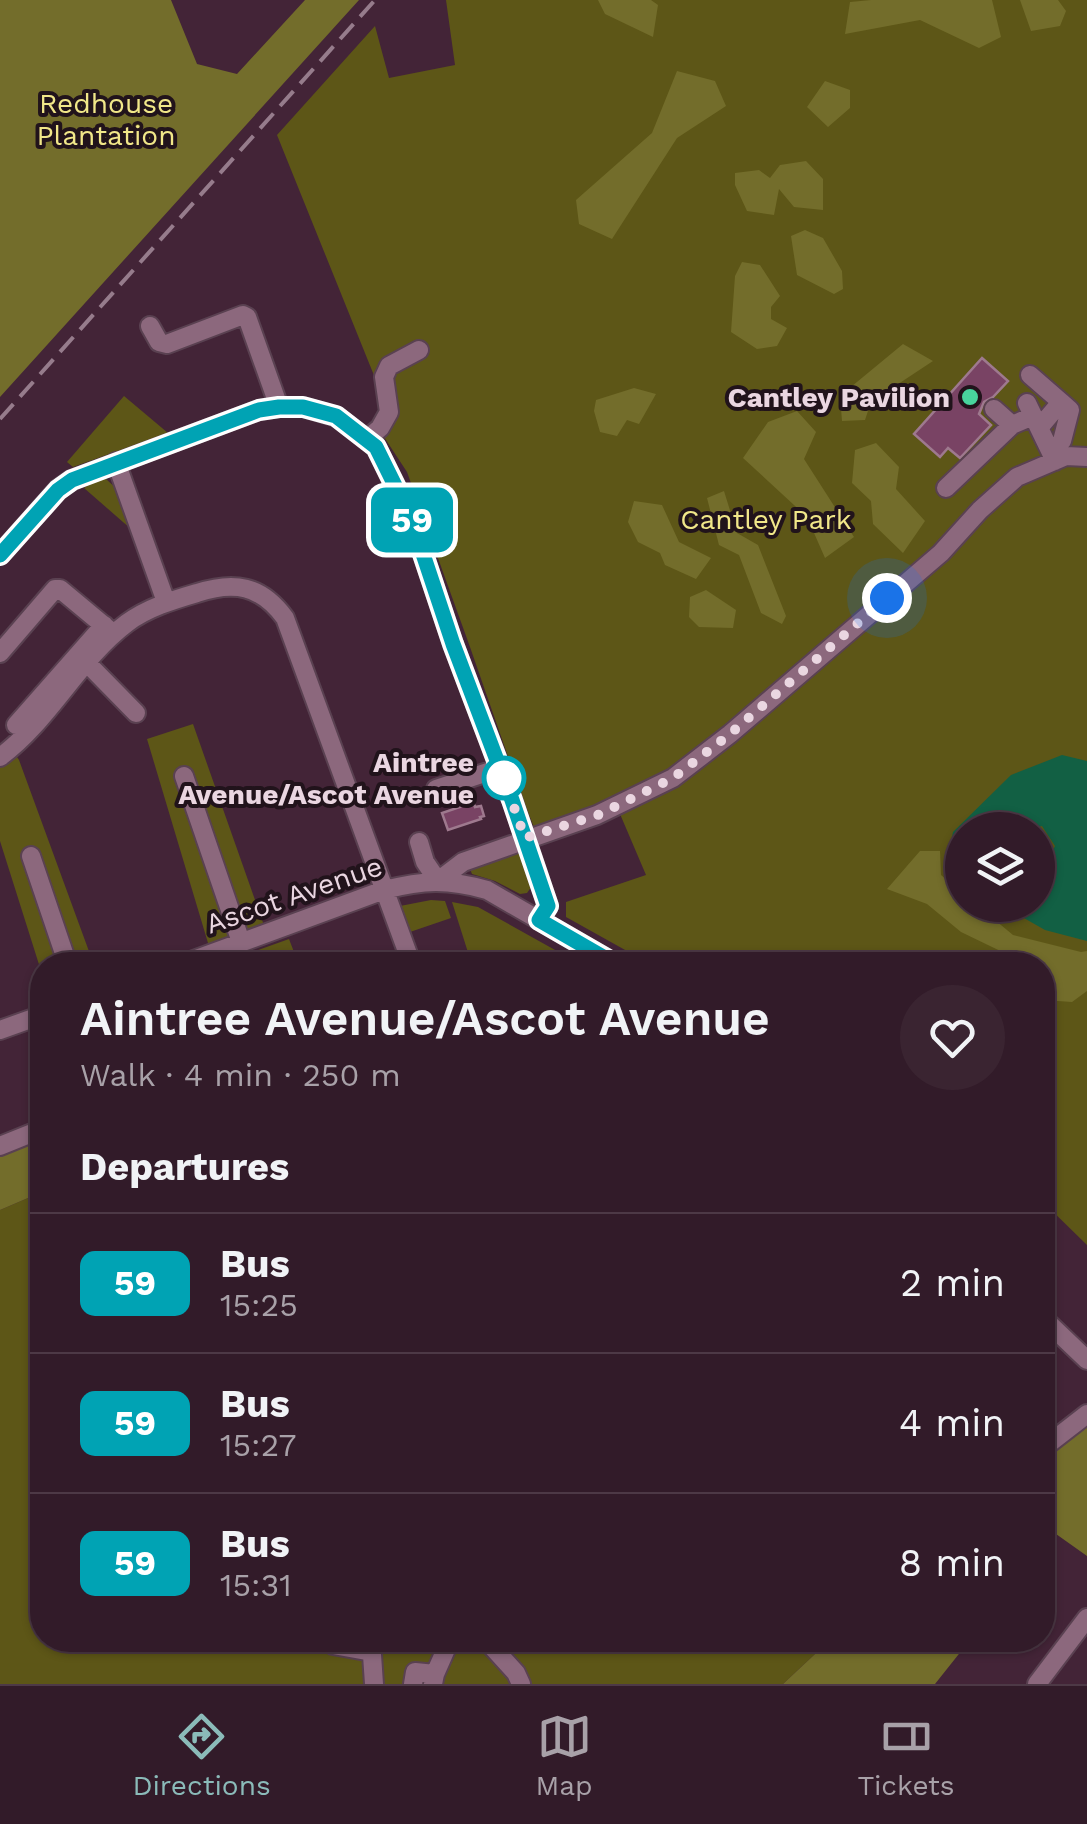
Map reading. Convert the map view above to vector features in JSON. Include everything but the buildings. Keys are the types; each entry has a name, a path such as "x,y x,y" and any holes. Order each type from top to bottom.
{"street":[{"path":"150,326 159,342 167,344 242,315 247,317 279,407"},
{"path":"367,439 380,428 389,412 384,377 389,366 419,350"},
{"path":"1030,376 1070,410 1062,441"},
{"path":"946,488 1012,425 1061,402"},
{"path":"0,555 58,490 72,480 259,410 303,407 336,416 376,447 411,518 548,906 539,920"},
{"path":"994,408 1012,425"},
{"path":"1033,416 1055,461"},
{"path":"419,842 425,862 438,881 463,862 598,815 673,778 941,553 1017,477 1066,456 1087,457"},
{"path":"116,462 166,602"},
{"path":"0,757 109,630 166,602 221,585 246,588 268,599 285,618 407,952"},
{"path":"0,652 55,589 60,589 109,630"},
{"path":"22,730 88,663 109,630"},
{"path":"88,663 136,713"},
{"path":"0,710 22,730"},
{"path":"436,789 500,768"},
{"path":"184,776 242,942"},
{"path":"31,856 64,952"},
{"name":"Ascot Avenue","path":"215,952 384,890 438,881 487,890 594,952"},
{"path":"0,1030 30,1019"},
{"path":"0,1146 30,1134"},
{"path":"1055,1329 1087,1360"},
{"path":"1055,1439 1087,1414"},
{"path":"1037,1684 1087,1618"},
{"path":"372,1652 374,1684"},
{"path":"413,1684 415,1672 434,1679 445,1652"},
{"path":"497,1652 521,1684"}],"green space":[{"name":"Redhouse Plantation","path":"0,0 171,0 197,64 237,74 305,0 359,0 0,397"},
{"name":"Cantley Park","path":"446,0 1087,0 1087,1245 1055,1214 1055,952 629,952 566,917 566,902 646,875 620,814 538,841 407,472 384,437 392,420 277,135 375,26 389,78 455,65"},
{"path":"598,0 651,0 658,5 653,37 605,14"},
{"path":"992,0 1001,37 979,48 920,20 845,34 850,2"},
{"path":"1020,0 1058,0 1066,11 1060,26 1031,31"},
{"path":"677,71 715,81 726,106 677,138 612,239 579,224 576,200 652,133"},
{"path":"825,81 850,90 850,108 828,127 807,107"},
{"path":"806,161 823,179 823,210 794,207 779,189 774,215 747,211 735,185 735,173 759,170 770,178 780,165"},
{"path":"805,230 823,238 842,271 843,289 834,294 797,275 791,236"},
{"path":"742,262 760,265 780,296 771,307 771,319 787,328 777,346 757,349 731,332 735,276"},
{"path":"903,344 933,361 871,402 865,420 842,421 840,396"},
{"path":"634,388 656,394 639,424 627,420 617,436 600,432 594,411 596,400"},
{"path":"124,396 168,433 73,467 67,462"},
{"path":"797,411 816,432 804,459 854,537 825,558 807,517 743,458 768,422"},
{"path":"876,443 899,467 896,489 925,521 903,553 873,524 871,501 852,483 855,450"},
{"path":"106,479 117,489 131,529 84,488"},
{"path":"724,491 737,533 758,545 786,616 782,624 761,613 739,555 719,545 707,498"},
{"path":"634,501 662,505 679,542 711,558 696,579 665,565 660,553 638,542 628,522"},
{"path":"706,590 736,610 733,628 699,627 689,617 690,597"},
{"path":"193,724 267,934 211,952 147,739"},
{"path":"11,748 19,760 89,952 35,952 0,841 0,757"},
{"path":"513,850 525,854 534,883 527,893 520,894 472,874 470,869 475,863"},
{"path":"920,851 940,851 945,919 927,904 887,889"},
{"path":"445,901 451,918 410,932 400,906"},
{"path":"452,902 478,907 559,952 468,952"},
{"path":"949,922 997,922 1013,935 1087,951 1087,991 1072,1002 1055,1001 1055,952 1002,952"},
{"path":"289,939 294,952 252,952"},
{"path":"30,1134 30,1197 0,1210 0,1146"},
{"path":"30,1197 30,1652 817,1652 783,1684 0,1684 0,1210"},
{"path":"1087,1409 1087,1556 1055,1535 1055,1430"},
{"path":"817,1652 960,1652 935,1684 783,1684"}],"shaded area":[{"path":"1062,755 1087,761 1087,941 1045,930 1031,922 1055,922 1055,812 973,812 1011,775"}],"railway":[{"path":"0,419 375,0"}],"bus line":[{"name":"59","path":"0,555 58,490 72,480 259,410 320,410 356,429 384,458 411,518 548,906 539,920 594,952"}],"place":[{"name":"Cantley Pavilion","path":"970,397"},
{"name":"Aintree Avenue/Ascot Avenue","path":"504,778"}],"route":[{"path":"504,778 500,768 525,838 598,815 673,778 730,734 887,598"}]}
